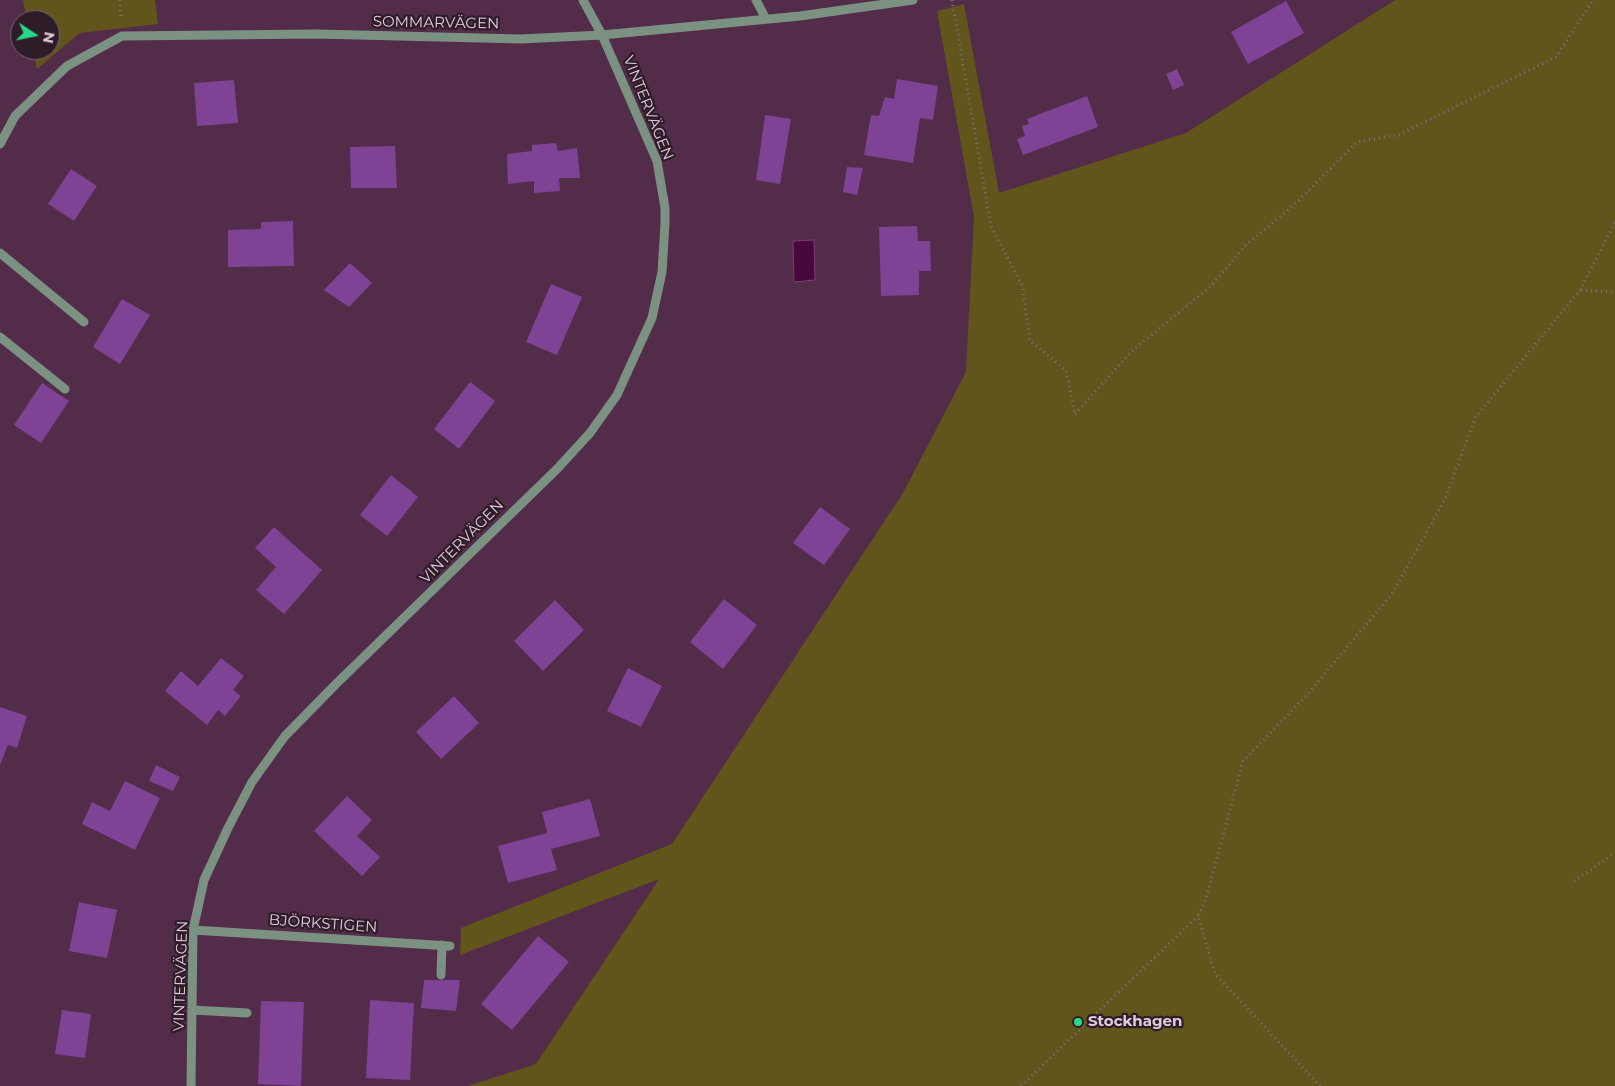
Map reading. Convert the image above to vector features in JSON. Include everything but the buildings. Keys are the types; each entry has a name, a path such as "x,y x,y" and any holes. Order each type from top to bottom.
{"street":[{"name":"VINTERVÄGEN","path":"191,1086 194,930 204,880 252,782 285,736 557,469 590,433 616,395 652,318 662,272 666,224 657,161 602,36 584,0"},
{"path":"756,0 766,19"},
{"name":"SOMMARVÄGEN","path":"0,144 15,116 68,66 122,36 318,34 521,39 602,36 766,19 913,0"},
{"path":"0,253 84,322"},
{"path":"0,337 65,389"},
{"name":"BJÖRKSTIGEN","path":"194,930 446,945 441,975"},
{"path":"193,1010 247,1013"}],"path":[{"path":"952,0 991,226 1022,285 1030,341 1066,370 1075,414 1132,351 1211,286 1245,246 1294,205 1357,142 1398,135 1556,57 1593,0"},
{"path":"1021,1086 1198,916 1206,899 1243,761 1306,696 1392,594 1445,499 1475,418 1580,290 1615,222"},
{"path":"1580,290 1615,292"},
{"path":"1574,881 1615,853"},
{"path":"1198,916 1215,974 1320,1086"}],"shaded area":[{"path":"23,0 155,0 158,24 80,33 60,50 60,10 25,10"},
{"path":"1395,0 1615,0 1615,1086 468,1086 536,1064 659,879 460,955 461,928 672,844 903,493 966,372 974,217 937,11 964,4 999,193 1186,133"},
{"path":"35,60 48,60 37,69"},
{"path":"814,240 815,280 794,282 793,241"}],"place":[{"name":"Stockhagen","path":"1078,1022"}]}
